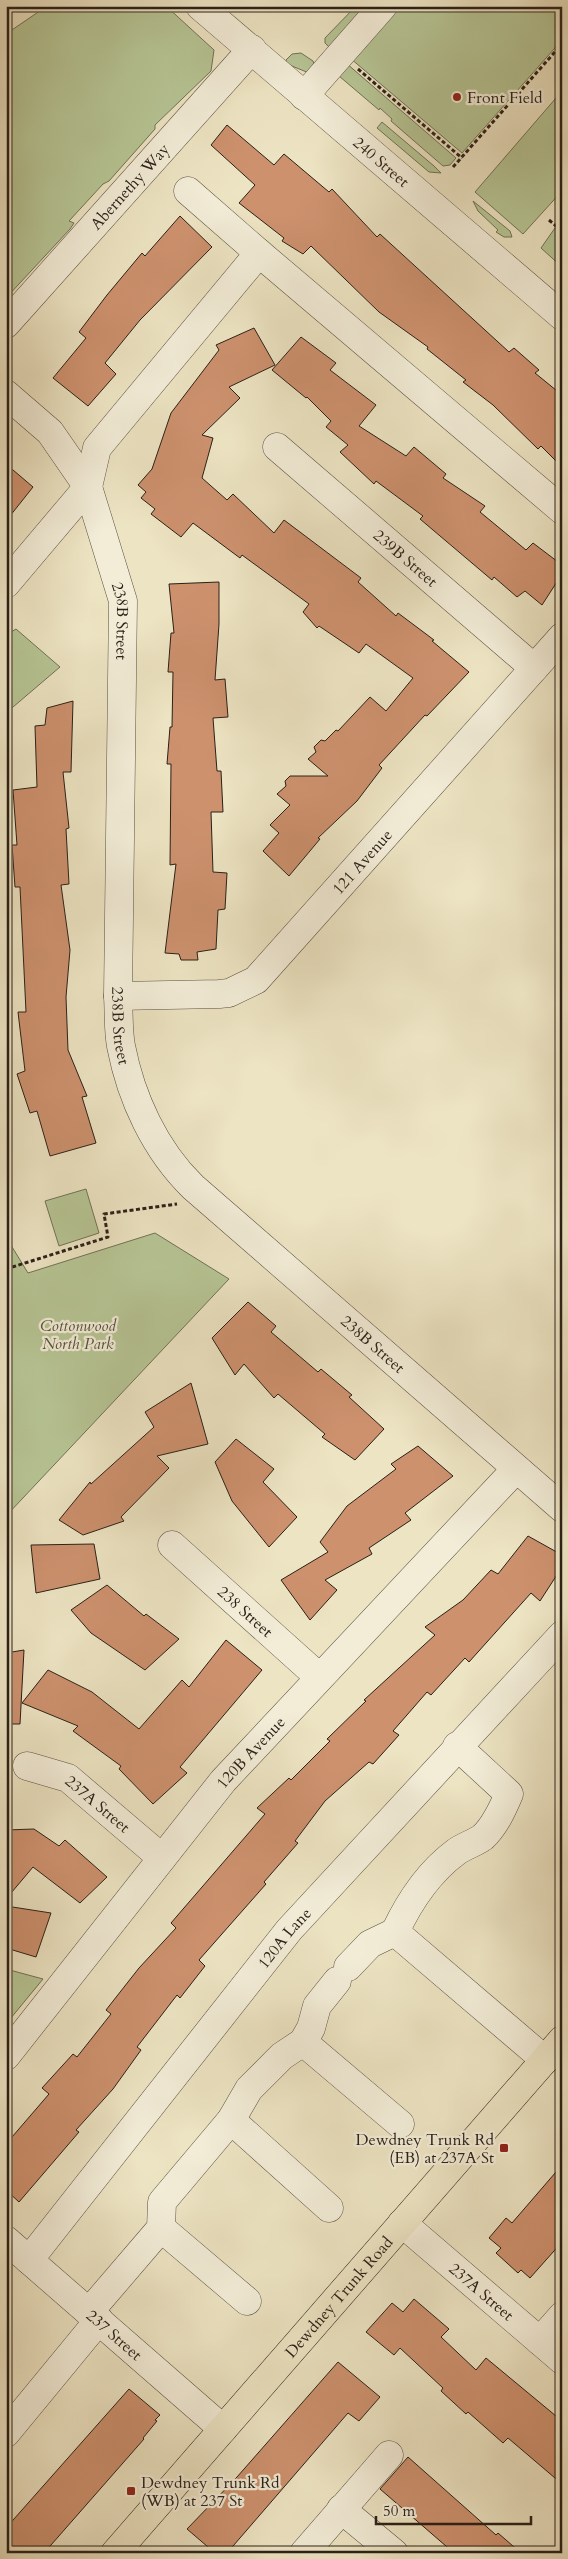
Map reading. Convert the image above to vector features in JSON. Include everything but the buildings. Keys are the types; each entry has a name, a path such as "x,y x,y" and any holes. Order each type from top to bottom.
{"main road":[{"name":"Dewdney Trunk Road","path":"115,2553 553,2050"}],"street":[{"name":"240 Street","path":"200,6 562,316"},
{"path":"304,96 383,6"},
{"name":"Abernethy Way","path":"6,324 252,49"},
{"path":"188,191 259,254 562,510"},
{"path":"6,584 88,487 97,448 259,254"},
{"name":"238B Street","path":"6,394 50,432 88,487 123,601 118,996 121,1044 129,1080 161,1149 179,1173 193,1187 562,1508"},
{"name":"239B Street","path":"277,447 534,668"},
{"name":"121 Avenue","path":"118,996 229,993 256,980 562,637"},
{"name":"120B Avenue","path":"6,2056 223,1781 516,1469"},
{"name":"238 Street","path":"172,1545 319,1677"},
{"name":"120A Lane","path":"29,2260 289,1930 457,1746 562,1635"},
{"path":"6,2433 161,2228 162,2202 231,2120 249,2089 282,2056 303,2042 311,2028 317,2006 370,1944 395,1932 406,1909 428,1878 456,1852 483,1837 499,1815 509,1794 457,1746"},
{"name":"237A Street","path":"26,1766 68,1778 162,1858"},
{"path":"395,1932 553,2050"},
{"path":"303,2042 400,2124"},
{"path":"231,2120 329,2208"},
{"name":"237A Street","path":"402,2223 562,2360"},
{"path":"161,2228 247,2301"},
{"name":"237 Street","path":"6,2240 223,2429"},
{"path":"540,2341 562,2316"},
{"path":"304,2553 341,2508 389,2455"},
{"path":"341,2508 394,2553"}],"path":[{"path":"454,167 562,44"},
{"path":"341,54 462,158"},
{"path":"549,220 562,231"},
{"path":"6,1269 108,1237 104,1214 177,1204 193,1187"}],"green space":[{"path":"47,6 166,6 214,50 211,71 155,125 155,129 109,181 103,184 69,221 74,223 70,229 6,298 6,34"},
{"path":"356,6 370,6 332,50 325,43 325,38"},
{"name":"Front Field","path":"396,6 562,6 562,40 462,153 350,58"},
{"path":"301,53 313,61 315,67 309,73 287,64 286,60 292,54"},
{"path":"346,63 456,158 450,165 443,166 391,121 392,119 380,108 379,110 339,76"},
{"path":"562,91 562,191 523,234 475,192"},
{"path":"382,122 441,173 429,172 377,128"},
{"path":"473,201 510,231 512,237 504,237 496,232 498,230 478,211"},
{"path":"555,228 562,234 562,267 541,248"},
{"path":"16,629 60,667 6,713 6,635"},
{"path":"86,1189 99,1233 59,1246 45,1201"},
{"name":"Cottonwood North Park","path":"155,1233 229,1279 6,1516 6,1237 28,1273"},
{"path":"6,1969 43,1979 6,2024"}],"place":[{"name":"Front Field","path":"457,97"},
{"name":"Dewdney Trunk Rd (EB) at 237A St","path":"504,2148"},
{"name":"Dewdney Trunk Rd (WB) at 237 St","path":"131,2491"}]}
